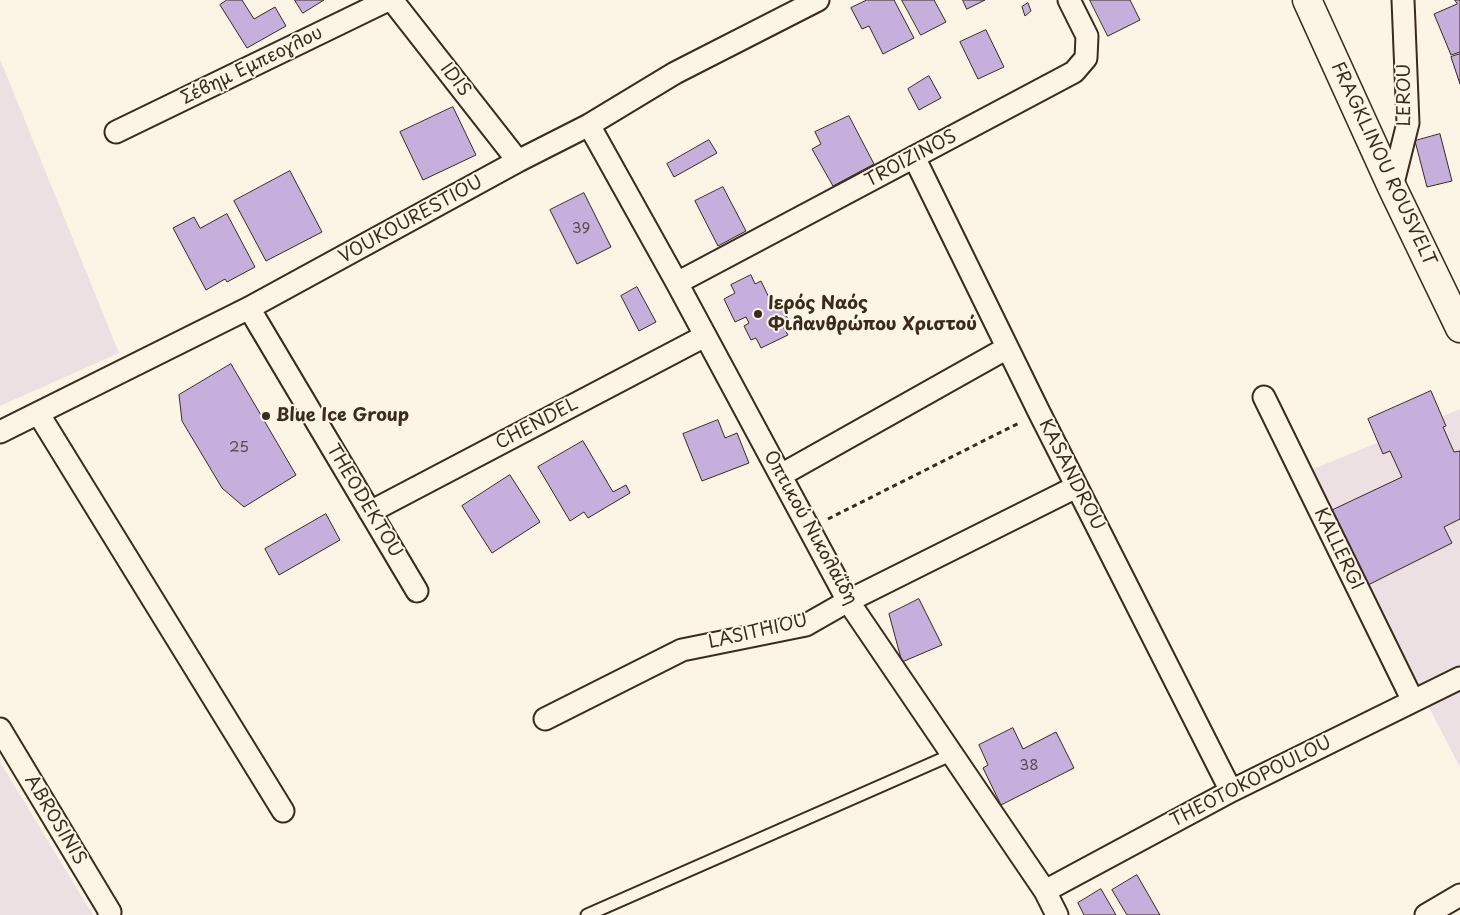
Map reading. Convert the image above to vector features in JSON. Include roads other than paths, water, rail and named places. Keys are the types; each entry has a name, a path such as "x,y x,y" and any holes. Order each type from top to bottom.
{"main road":[{"name":"FRAGKLINOU ROUSVELT","path":"1307,0 1392,187 1460,328"}],"street":[{"name":"Σέβημ Εμπεογλου","path":"116,132 390,0"},
{"name":"IDIS","path":"390,0 518,161"},
{"name":"VOUKOURESTIOU","path":"0,432 250,308 518,161 589,125 675,73 818,0"},
{"name":"TROIZINOS","path":"677,283 1074,72 1086,58 1087,36 1069,0"},
{"name":"LEROU","path":"1392,187 1408,123 1403,0"},
{"name":"Οπτικού Νικολαΐδη","path":"589,125 781,474 848,601 1044,891 1057,915"},
{"name":"KASANDROU","path":"914,157 1076,487 1231,791"},
{"name":"THEODEKTOU","path":"250,308 417,591"},
{"name":"CHENDEL","path":"370,512 705,336"},
{"path":"781,474 1007,348"},
{"name":"KALLERGI","path":"1264,397 1413,701"},
{"path":"38,413 283,810"},
{"name":"LASITHIOU","path":"545,719 682,650 806,624 848,601 1076,487"},
{"name":"THEOTOKOPOULOU","path":"1044,891 1231,791 1460,678"},
{"name":"ABROSINIS","path":"0,729 110,914"},
{"path":"1426,915 1460,895"}],"lane":[{"path":"587,915 952,755"}],"place":[{"name":"Ιερός Ναός Φιλανθρώπου Χριστού","path":"758,314"},
{"name":"Blue Ice Group","path":"266,416"}]}
